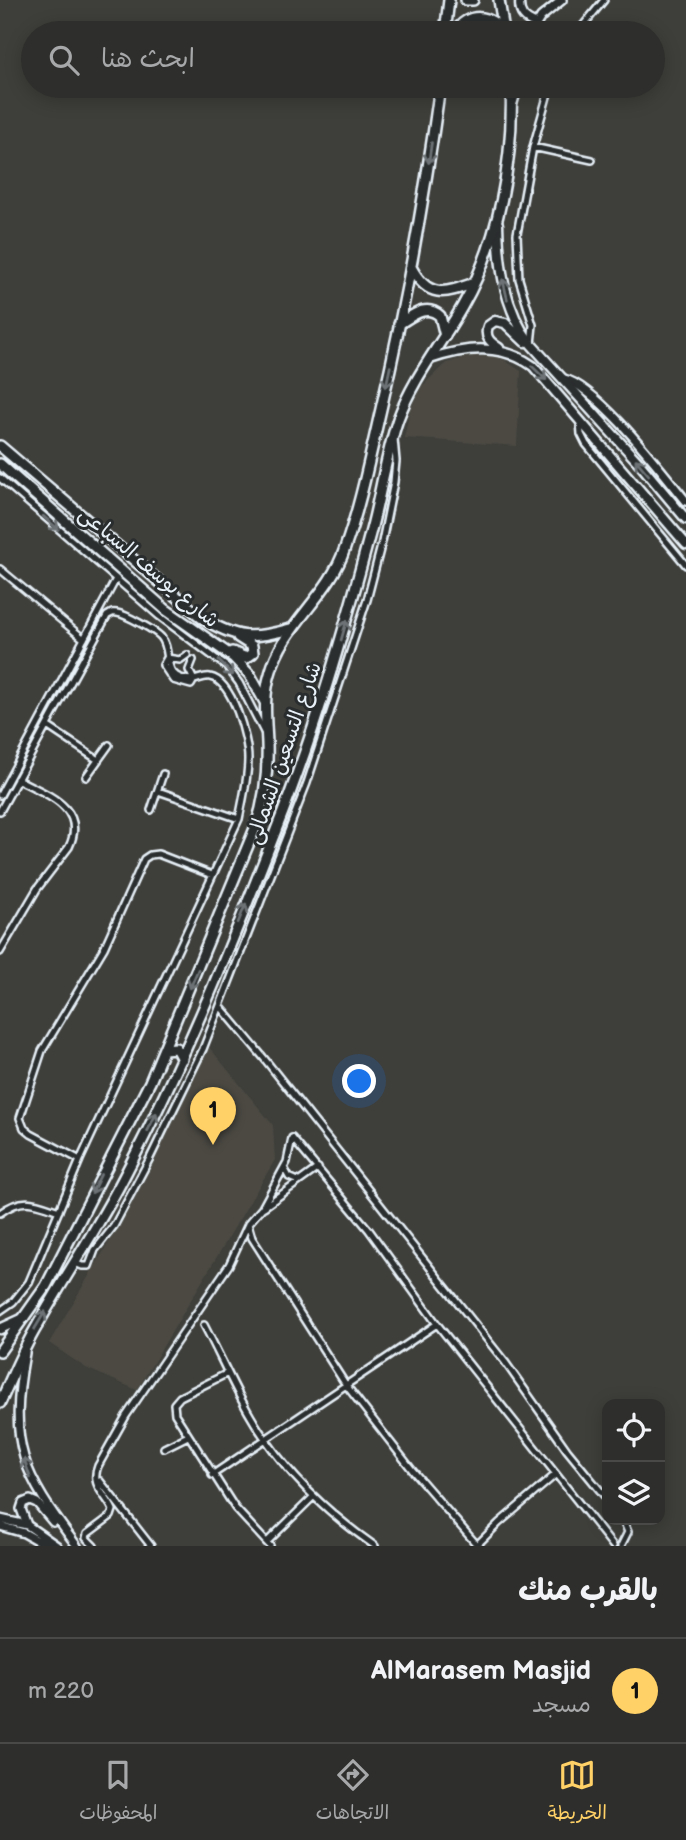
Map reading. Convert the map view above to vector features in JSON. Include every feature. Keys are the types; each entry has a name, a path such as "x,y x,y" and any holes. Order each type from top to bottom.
{"main road":[{"path":"446,21 449,0"},
{"path":"466,0 473,0"},
{"path":"499,0 502,21"},
{"path":"465,21 480,17 491,21"},
{"name":"شارع التسعين الشمالى","path":"0,1351 51,1275 146,1088 259,816 267,780 265,704 272,666 290,629 328,585 345,551 364,480 411,267 438,98"},
{"name":"شارع التسعين الشمالى","path":"0,1404 26,1345 107,1210 182,1059 275,833 318,712 353,597 404,403 474,283 498,213 507,171 512,98"},
{"path":"498,213 500,257 506,295 515,321 531,344 686,519"},
{"path":"411,267 419,281 432,290 445,292 474,283"},
{"path":"399,324 422,310 431,310 440,316 445,336"},
{"path":"531,344 523,341 503,322 495,321 488,326 489,341 537,370 686,544"},
{"path":"430,359 470,350 501,350"},
{"name":"شارع يوسف السباعى","path":"0,446 190,609 221,629 238,636 261,637 290,629"},
{"name":"شارع يوسف السباعى","path":"0,464 176,618 227,653 245,669 265,704"},
{"path":"134,594 141,586"},
{"path":"227,653 234,652 246,658 252,655 252,646 238,636"},
{"path":"174,1026 180,1035 193,1035"},
{"path":"164,1049 176,1048 182,1059"},
{"path":"0,1329 24,1318"}],"street":[{"path":"520,0 519,7 523,16 531,21"},
{"path":"538,21 546,11 562,0"},
{"path":"587,21 604,0"},
{"path":"512,107 515,98"},
{"path":"531,344 533,325 521,286 516,245 533,147 547,98"},
{"path":"533,147 592,160"},
{"path":"564,379 576,384 617,419 686,501"},
{"path":"580,419 580,430 586,444 686,565"},
{"path":"75,1263 89,1266 95,1250 114,1226 195,1066 307,783 367,600 392,499 396,464 394,436"},
{"path":"1,480 134,594 195,644 223,663 236,677 267,737"},
{"path":"0,569 84,639"},
{"path":"0,795 117,579"},
{"path":"0,811 105,619 112,613 121,614 158,634 164,641 170,668 178,677 194,680 206,677 218,681 232,700 243,725 248,772 239,818 80,1160 29,1282 13,1302 0,1311"},
{"path":"166,658 180,660 195,644"},
{"path":"194,680 189,670 202,649"},
{"path":"47,726 98,760"},
{"path":"86,777 108,746"},
{"path":"152,810 163,774"},
{"path":"0,952 30,900 69,847 74,836 74,823 70,813 61,804 17,779"},
{"path":"158,791 239,818"},
{"path":"80,1160 31,1134 24,1128 20,1118 23,1102 42,1051 104,948 144,859 158,854 212,875"},
{"path":"220,1006 263,1056 505,1362 567,1450 602,1493"},
{"path":"93,1546 86,1538 87,1534 112,1514 113,1510 95,1482 98,1466 126,1416 229,1265 248,1224 262,1208 284,1168 292,1138 369,1230 437,1324 614,1546"},
{"path":"284,1168 289,1177 299,1182"},
{"path":"262,1208 318,1168"},
{"path":"0,1213 10,1205 25,1202 59,1211"},
{"path":"248,1224 252,1238 346,1385 421,1482 477,1545 555,1475"},
{"path":"212,1475 437,1324"},
{"path":"204,1325 265,1439 313,1497 373,1545"},
{"path":"26,1345 18,1396 22,1451 30,1477 39,1494 77,1546"},
{"path":"228,1373 176,1400 175,1413 212,1475 235,1508 269,1544 313,1497"},
{"path":"164,1448 187,1436"},
{"path":"100,1481 151,1546"},
{"path":"27,1525 21,1507 25,1502 33,1501 67,1533"},
{"path":"0,1519 27,1525 57,1546"},
{"path":"621,1546 628,1532 625,1525"},
{"path":"0,1526 24,1533 47,1546"}],"shaded area":[{"path":"469,356 493,356 521,371 517,446 404,438 410,409 421,387 446,363"},
{"path":"209,1047 273,1125 275,1160 137,1390 86,1368 49,1343 118,1227"}],"place":[{"name":"AlMarasem Masjid","path":"213,1145"}]}
